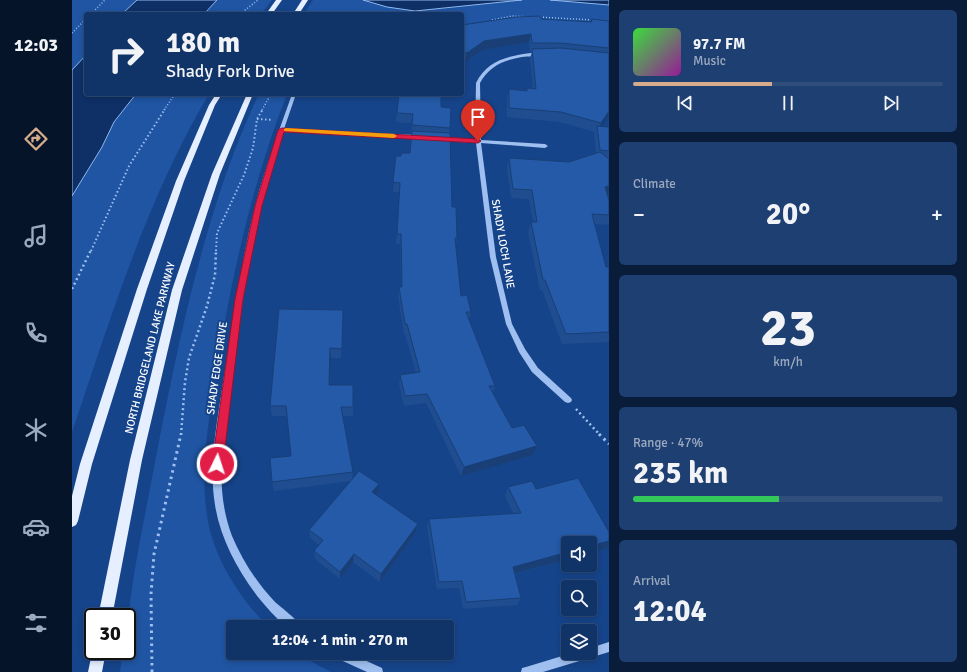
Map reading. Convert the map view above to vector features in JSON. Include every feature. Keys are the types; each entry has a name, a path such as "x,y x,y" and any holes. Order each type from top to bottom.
{"main road":[{"path":"270,12 279,0"},
{"path":"297,12 305,0"},
{"name":"NORTH BRIDGELAND LAKE PARKWAY","path":"72,521 86,464 142,289 180,181 212,105 218,96"},
{"name":"NORTH BRIDGELAND LAKE PARKWAY","path":"108,608 136,460 177,290 216,174 249,96"},
{"path":"95,672 97,660"}],"street":[{"name":"SHADY LOCH LANE","path":"544,54 508,59 496,64 480,76 478,83 478,141 492,257 509,324 522,350 535,370 568,400"},
{"name":"SHADY EDGE DRIVE","path":"287,620 256,587 236,553 223,522 217,488 218,452 239,299 258,206 293,96"},
{"path":"282,130 423,138"},
{"path":"439,138 545,146"},
{"path":"526,672 609,647"},
{"path":"353,660 378,672"}],"path":[{"path":"93,12 105,0"},
{"path":"243,12 258,0"},
{"path":"489,21 512,16 594,20"},
{"path":"72,33 84,21"},
{"path":"72,289 90,256 129,167 148,133 174,96"},
{"path":"152,672 151,594 154,554 164,518 183,425 185,382 189,358 207,306 215,275 217,233 244,175 253,148 257,119 270,96"},
{"path":"568,400 609,444"}],"shaded area":[{"path":"72,0 137,0 124,12 84,12 84,57 72,70"},
{"path":"137,0 217,0 206,12 124,12"},
{"path":"217,0 272,0 263,12 206,12"},
{"path":"313,0 363,0 443,9 522,0 550,0 609,5 609,26 464,30 464,12 305,12"},
{"path":"363,0 522,0 415,11 387,7"},
{"path":"550,0 609,0 609,5"},
{"path":"84,57 84,96 134,96 114,122 102,147 72,196 72,70"},
{"path":"134,96 208,96 187,134 149,216 116,302 72,432 72,196 102,147 114,122"},
{"path":"258,96 286,96 274,129 252,199 235,271 221,344 210,414 205,464 205,498 210,530 221,561 238,590 262,620 226,620 226,660 308,660 331,672 120,672 122,660 136,660 136,608 130,608 132,586 161,430 182,331 207,233 222,185"}],"building":[{"path":"540,16 541,19 592,22 591,19 609,21 609,48 559,43 532,43 531,34 484,41 467,53 464,52 464,25 516,17"},
{"path":"561,48 609,53 609,111 601,123 561,112 509,108 509,89 527,91 527,88 536,89 532,49"},
{"path":"399,96 441,96 441,107 451,108 450,128 412,125 413,114 397,113"},
{"path":"597,126 609,127 609,151 600,150"},
{"path":"412,131 450,133 452,207 456,207 457,238 455,238 461,296 467,295 471,312 466,312 495,386 489,386 512,428 524,425 537,446 464,467 427,394 405,396 400,375 420,372 407,324 405,324 399,287 402,287 401,234 397,234 400,183 393,182 396,156 401,156 401,153 410,153"},
{"path":"600,152 609,159 609,186 605,187 609,200 609,215 592,214 606,267 609,267 609,332 566,334 545,280 543,280 531,222 537,222 532,190 513,189 509,158 569,162"},
{"path":"279,309 343,310 342,349 330,348 329,385 353,385 353,407 341,407 353,472 272,482 270,458 291,456 286,406 270,406"},
{"path":"359,471 379,484 372,492 418,524 381,574 354,554 340,572 314,551 323,540 309,530"},
{"path":"578,478 609,532 609,541 597,544 597,536 561,536 561,554 513,567 521,598 466,602 462,581 439,582 429,519 521,513 508,487 532,481 536,489"}],"slow traffic":[{"path":"286,130 394,136"}],"route":[{"path":"217,464 239,299 258,206 282,130 478,141"}]}
